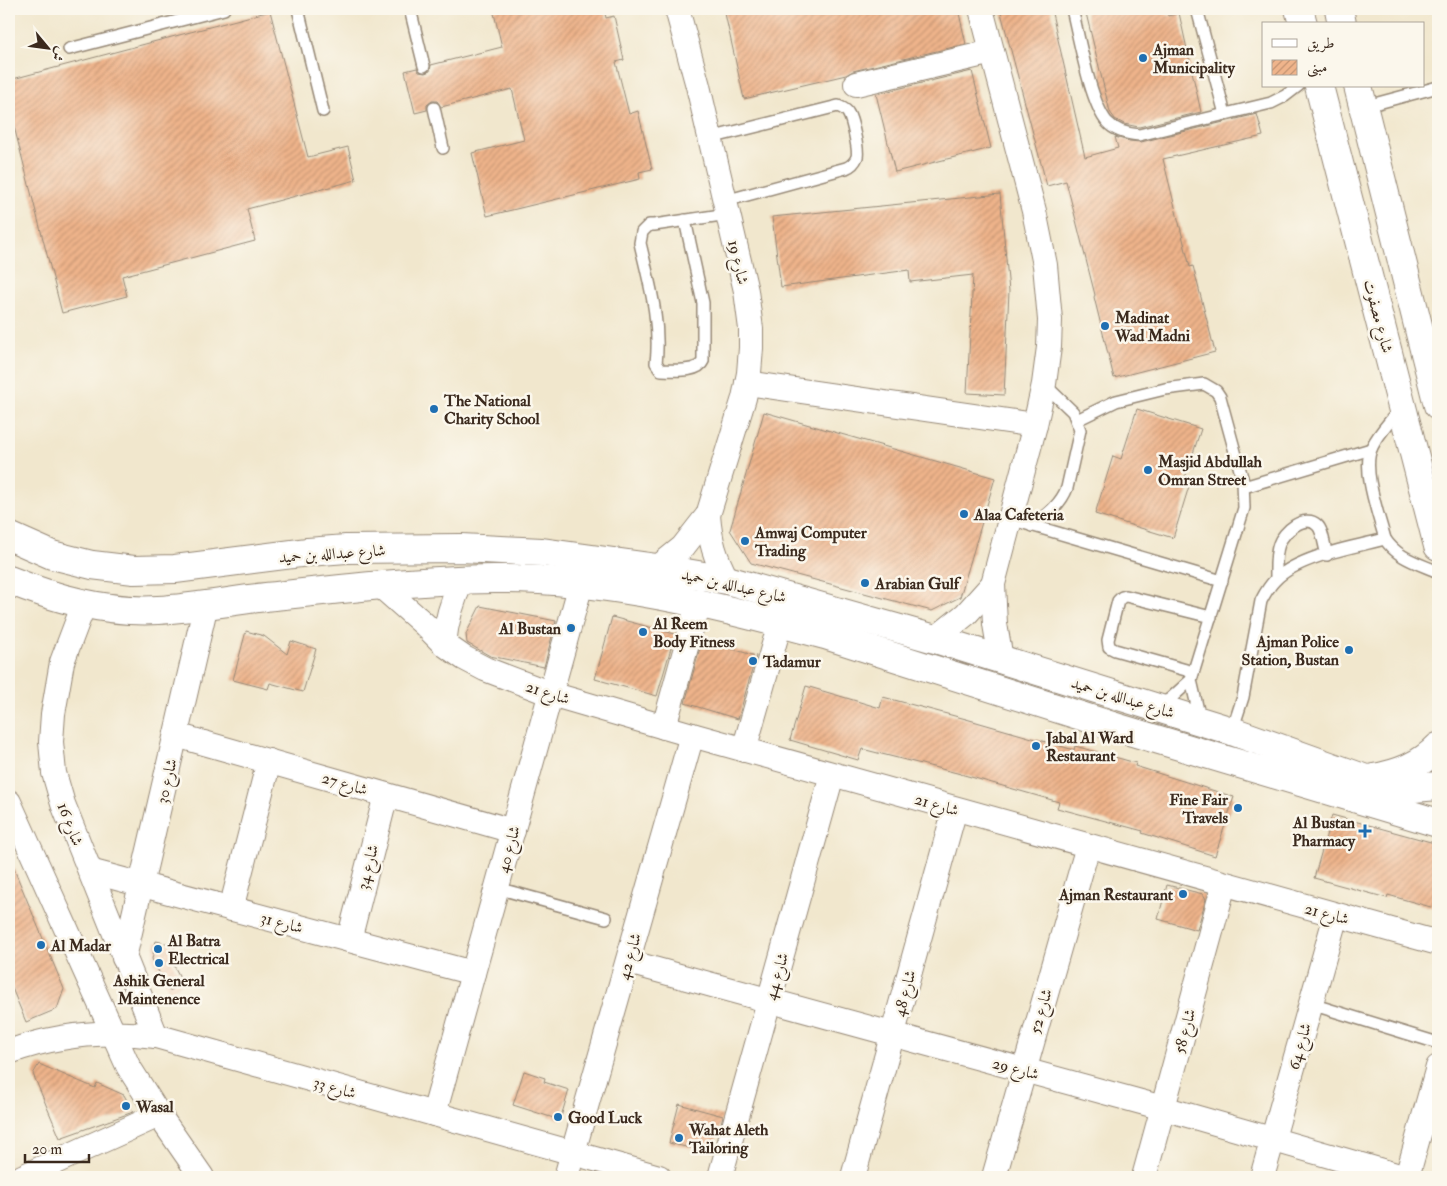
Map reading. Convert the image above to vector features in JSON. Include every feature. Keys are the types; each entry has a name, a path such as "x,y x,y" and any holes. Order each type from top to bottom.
{"street":[{"name":"شارع 19","path":"657,568 683,546 708,515 744,398 751,348 749,305 727,207 677,9"},
{"path":"1299,9 1302,22"},
{"path":"1339,9 1342,22"},
{"path":"935,639 966,614 992,584 1021,523 1035,425 1044,384 1049,347 1050,320 1045,265 1034,211 992,52 986,10"},
{"path":"856,84 992,52"},
{"name":"شارع مصفوت","path":"1320,88 1438,546"},
{"path":"1361,96 1427,345 1438,400"},
{"path":"747,383 1035,425"},
{"name":"شارع 19","path":"708,515 710,538 716,560 727,580"},
{"name":"شارع عبدالله بن حميد","path":"9,536 52,555 92,566 134,570 176,569 346,549 460,548 542,552 727,580 935,639 1232,730 1366,779 1414,788 1438,786"},
{"path":"346,549 354,554 360,563 361,573 357,582 350,589"},
{"name":"شارع عبدالله بن حميد","path":"9,580 56,597 84,604 108,608 149,610 350,589 462,580 526,580 581,584 635,592 698,604 825,635 1118,728 1438,823"},
{"path":"444,644 448,614 462,580"},
{"name":"شارع 40","path":"434,1114 581,584"},
{"path":"992,584 995,624 1001,659"},
{"name":"شارع 21","path":"382,587 444,644 474,664 551,694 832,775 1438,943"},
{"name":"شارع 16","path":"84,604 62,662 56,687 52,742 54,773 63,804 156,1036"},
{"name":"شارع 30","path":"124,958 206,604"},
{"path":"664,727 698,604"},
{"path":"744,750 780,623"},
{"name":"شارع 27","path":"176,735 513,831"},
{"name":"شارع 42","path":"566,1177 692,735"},
{"path":"1366,779 1390,775 1412,767 1432,754 1438,747"},
{"path":"231,909 269,761"},
{"name":"شارع 44","path":"720,1177 832,775"},
{"name":"شارع 34","path":"349,940 386,795"},
{"path":"9,802 128,1066 159,1116 202,1177"},
{"name":"شارع 48","path":"853,1177 955,809"},
{"name":"شارع 52","path":"994,1177 1088,846"},
{"name":"شارع 31","path":"90,871 473,973"},
{"name":"شارع 58","path":"1144,1177 1224,884"},
{"name":"شارع 64","path":"1262,1177 1336,915"},
{"name":"شارع 29","path":"628,962 1163,1108 1403,1177"},
{"name":"شارع 33","path":"9,1052 32,1043 85,1033 112,1032 156,1036 659,1177"},
{"path":"1407,1177 1438,1067"},
{"path":"34,1175 159,1116"}],"lane":[{"path":"68,49 224,9"},
{"path":"298,9 323,111"},
{"path":"410,9 424,66"},
{"path":"1072,9 1096,101 1107,122 1114,128 1130,134 1139,134 1271,103 1295,88"},
{"path":"1197,9 1224,114"},
{"path":"1361,96 1438,87"},
{"path":"685,220 703,303 703,361 702,365 695,369 661,370 656,363 656,319 640,237 642,232 649,226 685,220 846,168 857,157 857,146 848,113 838,106 710,138"},
{"path":"434,108 443,148"},
{"path":"1021,523 1052,510 1063,497 1067,488 1080,430 1077,420 1068,406 1044,384"},
{"path":"1077,420 1116,401 1165,389 1204,384 1210,386 1220,397 1244,486 1245,498 1242,518 1192,676 1170,699 1157,707"},
{"path":"1402,406 1371,449 1368,468 1385,539 1394,551 1400,555 1438,572"},
{"path":"1244,486 1371,449"},
{"path":"1276,579 1276,555 1280,541 1288,530 1302,522 1314,522 1318,526 1326,555"},
{"path":"1021,523 1222,581"},
{"path":"1232,730 1243,697 1261,601 1267,589 1276,579 1298,564 1385,539"},
{"path":"1192,676 1109,647 1108,640 1118,601 1122,596 1126,596 1211,617"},
{"path":"1192,676 1201,721"},
{"path":"497,888 606,918"},
{"path":"1311,1004 1438,1042"}],"building":[{"path":"493,9 604,9 606,18 614,16 624,60 616,62 629,114 638,111 652,169 639,172 640,179 487,216 472,153 524,140 512,89 441,107 437,101 432,101 427,105 427,110 415,113 405,71 417,68 419,72 425,73 430,71 431,65 502,47"},
{"path":"724,9 958,9 966,44 744,99"},
{"path":"1000,9 1051,9 1085,157 1118,148 1115,137 1141,142 1257,114 1263,136 1163,159 1190,267 1193,266 1215,352 1114,378 1066,181 1047,186"},
{"name":"Ajman Municipality","path":"1085,9 1166,9 1168,16 1179,13 1201,112 1139,127 1124,124 1115,119 1110,112"},
{"path":"270,11 308,157 348,147 356,180 247,209 255,241 122,276 127,296 62,313 9,107 9,80"},
{"path":"972,71 991,148 895,172 876,94"},
{"path":"1000,194 1009,291 1004,395 967,393 973,275 910,282 909,270 781,287 772,217"},
{"name":"Masjid Abdullah Omran Street","path":"1137,409 1201,429 1184,481 1190,483 1173,538 1095,514 1113,456 1121,459"},
{"path":"764,412 995,478 960,597 932,611 751,563 730,530"},
{"path":"480,606 556,621 544,667 490,656 467,643 466,634"},
{"path":"612,617 675,634 657,696 595,679"},
{"path":"246,631 264,636 287,654 291,641 316,649 303,692 270,683 268,689 233,680"},
{"path":"702,640 756,656 738,719 685,703"},
{"path":"806,686 880,708 883,697 1074,750 1075,746 1136,763 1135,766 1234,797 1215,856 1142,833 1143,831 1057,808 1059,802 957,773 862,749 858,760 790,740"},
{"path":"1332,815 1438,844 1438,909 1388,895 1387,898 1314,878"},
{"path":"9,857 64,989 57,1009 26,1022 9,981"},
{"path":"1167,885 1203,894 1206,899 1197,930 1158,919"},
{"path":"156,941 175,945 171,960 183,983 169,991 152,959"},
{"path":"39,1064 95,1088 97,1083 124,1095 133,1112 60,1138 33,1074"},
{"path":"524,1071 545,1078 544,1082 569,1090 560,1120 513,1105"},
{"path":"679,1104 723,1116 713,1152 669,1143"}],"place":[{"name":"Ajman Municipality","path":"1143,58"},
{"name":"Madinat Wad Madni","path":"1105,326"},
{"name":"The National Charity School","path":"434,409"},
{"name":"Masjid Abdullah Omran Street","path":"1148,470"},
{"name":"Alaa Cafeteria","path":"964,514"},
{"name":"Amwaj Computer Trading","path":"745,541"},
{"name":"Arabian Gulf","path":"865,583"},
{"name":"Al Bustan","path":"571,628"},
{"name":"Al Reem Body Fitness","path":"643,632"},
{"name":"Ajman Police Station, Bustan","path":"1349,650"},
{"name":"Tadamur","path":"753,661"},
{"name":"Jabal Al Ward Restaurant","path":"1036,746"},
{"name":"Fine Fair Travels","path":"1238,808"},
{"name":"Al Bustan Pharmacy","path":"1365,831"},
{"name":"Ajman Restaurant","path":"1183,894"},
{"name":"Al Madar","path":"41,945"},
{"name":"Al Batra Electrical","path":"158,949"},
{"name":"Ashik General Maintenence","path":"159,963"},
{"name":"Wasal","path":"126,1106"},
{"name":"Good Luck","path":"558,1117"},
{"name":"Wahat Aleth Tailoring","path":"679,1138"}]}
